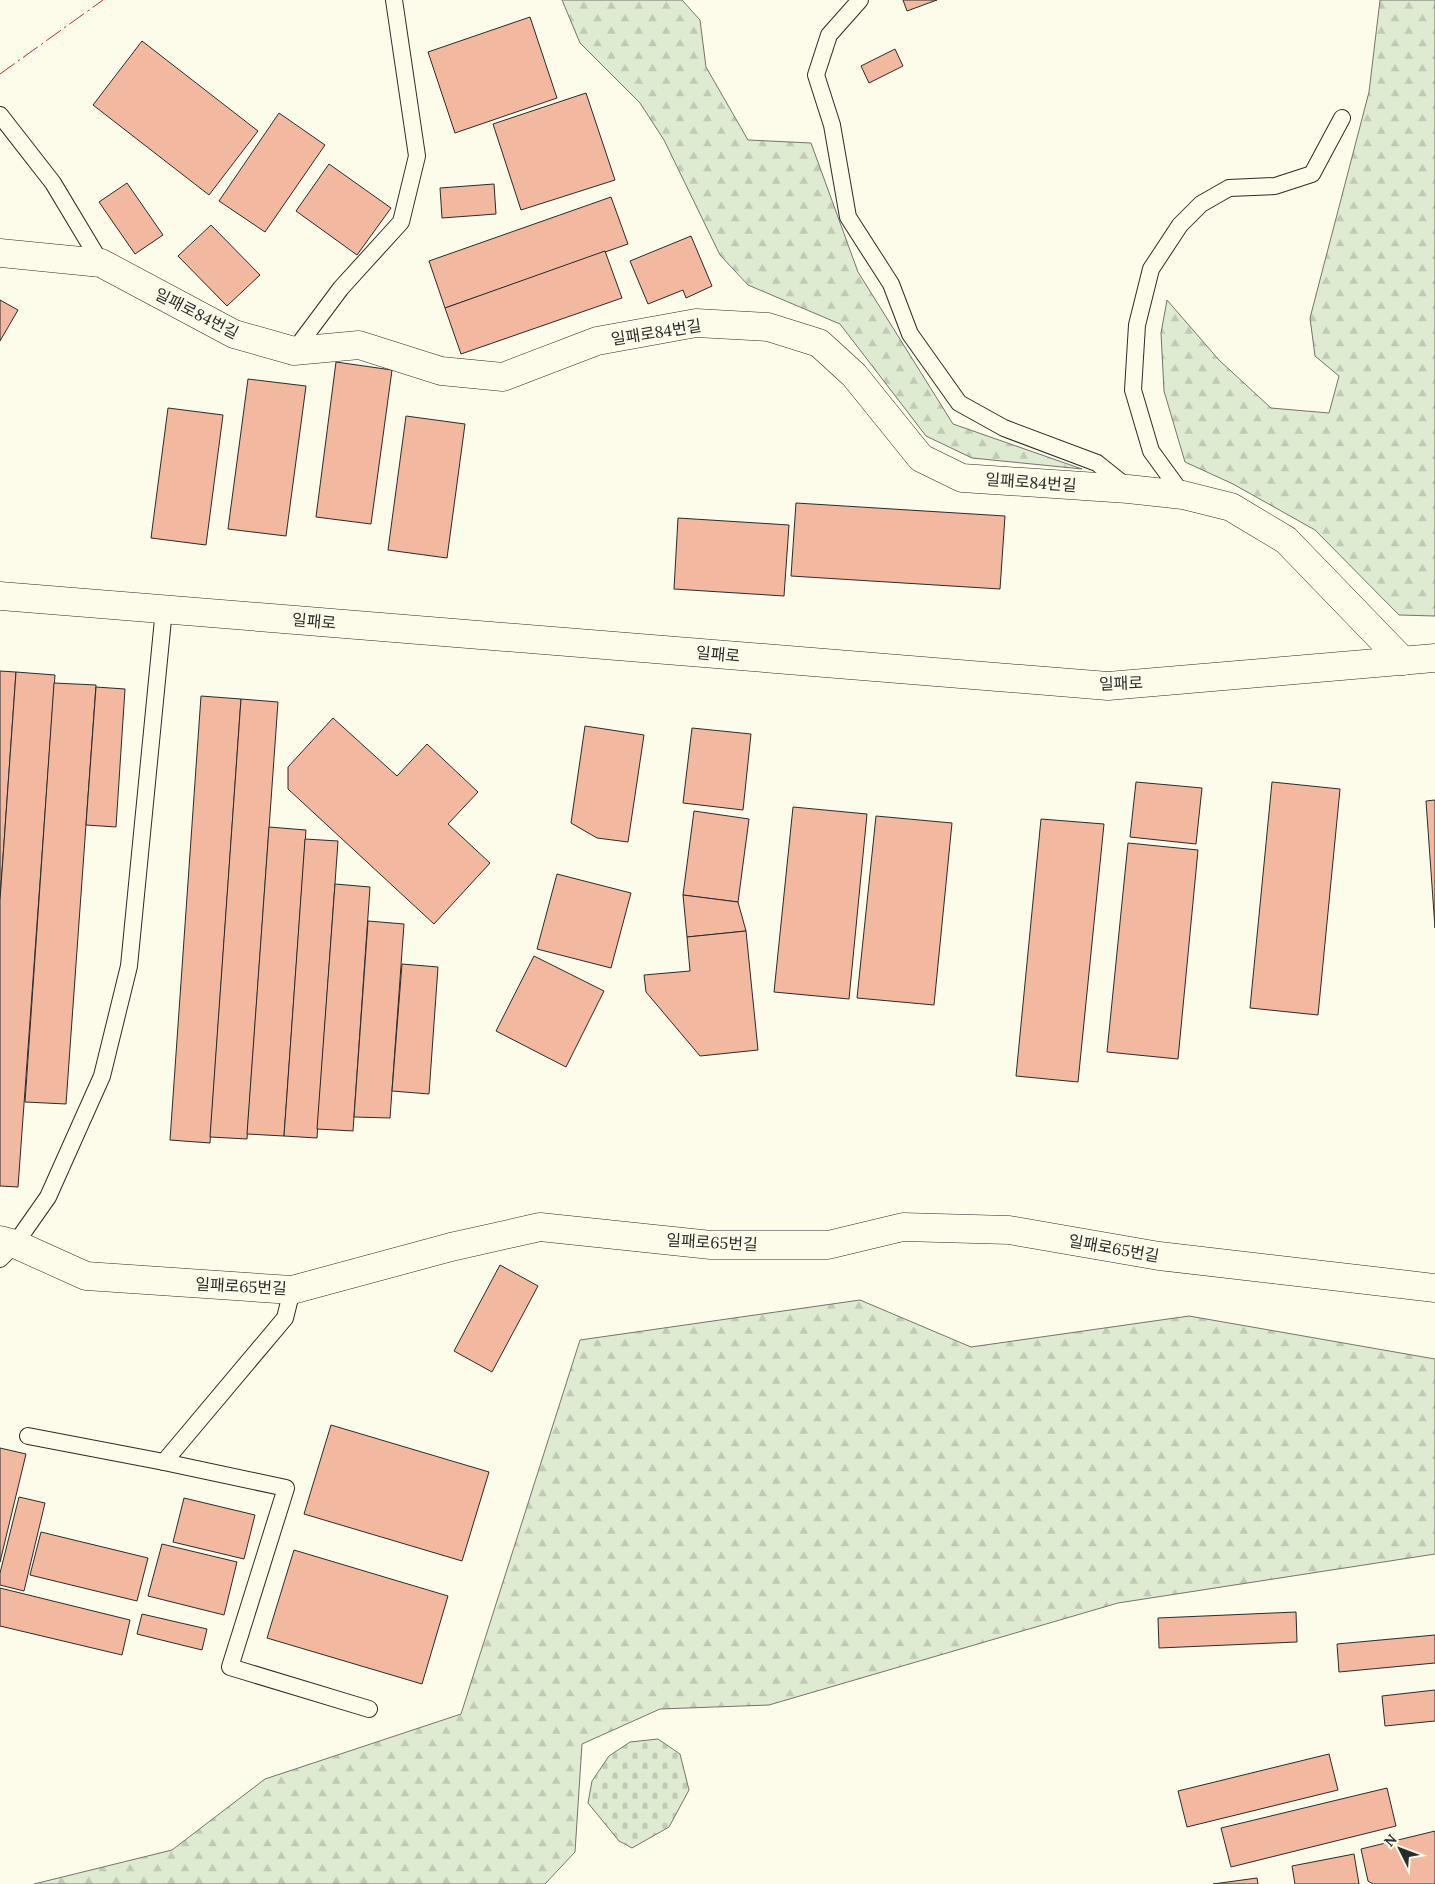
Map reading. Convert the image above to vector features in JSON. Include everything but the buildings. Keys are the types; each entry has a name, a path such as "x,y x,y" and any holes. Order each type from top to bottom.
{"street":[{"name":"일패로84번길","path":"0,253 101,263 234,334 294,352 359,345 441,371 503,377 597,341 696,323 768,327 819,343 854,375 921,458 962,478 1128,489 1183,495 1231,507 1286,540 1403,661"},
{"name":"일패로","path":"0,596 1108,686 1435,658"},
{"name":"일패로65번길","path":"5,1248 86,1276 292,1290 451,1247 540,1227 711,1245 828,1245 903,1227 1009,1230 1158,1256 1435,1288"}],"lane":[{"path":"294,352 341,288 400,222 417,156 394,0"},
{"path":"860,0 829,35 816,75 832,125 848,217 891,284 910,334 959,403 1004,428 1097,463 1128,489"},
{"path":"0,115 52,183 101,263"},
{"path":"1183,495 1151,451 1133,390 1138,325 1151,269 1180,225 1200,204 1230,188 1275,186 1312,174 1342,118"},
{"path":"5,1248 48,1197 102,1076 128,966 164,609"},
{"path":"164,1462 285,1318 292,1290"},
{"path":"28,1436 286,1488 230,1668 369,1709"}],"green space":[{"path":"562,0 682,0 700,20 706,67 748,140 811,143 858,272 953,424 1082,469 972,458 926,436 840,324 748,285 720,255 664,140 640,103 580,43"},
{"path":"1380,0 1435,0 1435,616 1399,615 1315,530 1233,484 1185,462 1164,391 1161,333 1167,300 1219,360 1271,408 1329,413 1339,376 1315,356 1310,318 1369,92"},
{"path":"860,1300 971,1347 1189,1316 1435,1359 1435,1554 1118,1603 769,1705 660,1709 582,1744 575,1852 545,1884 34,1884 172,1850 265,1779 461,1714 580,1340"},
{"path":"658,1739 680,1754 689,1790 669,1827 632,1848 619,1841 588,1803 592,1781 609,1756 630,1742"}],"power":[{"path":"0,74 103,0"}]}
